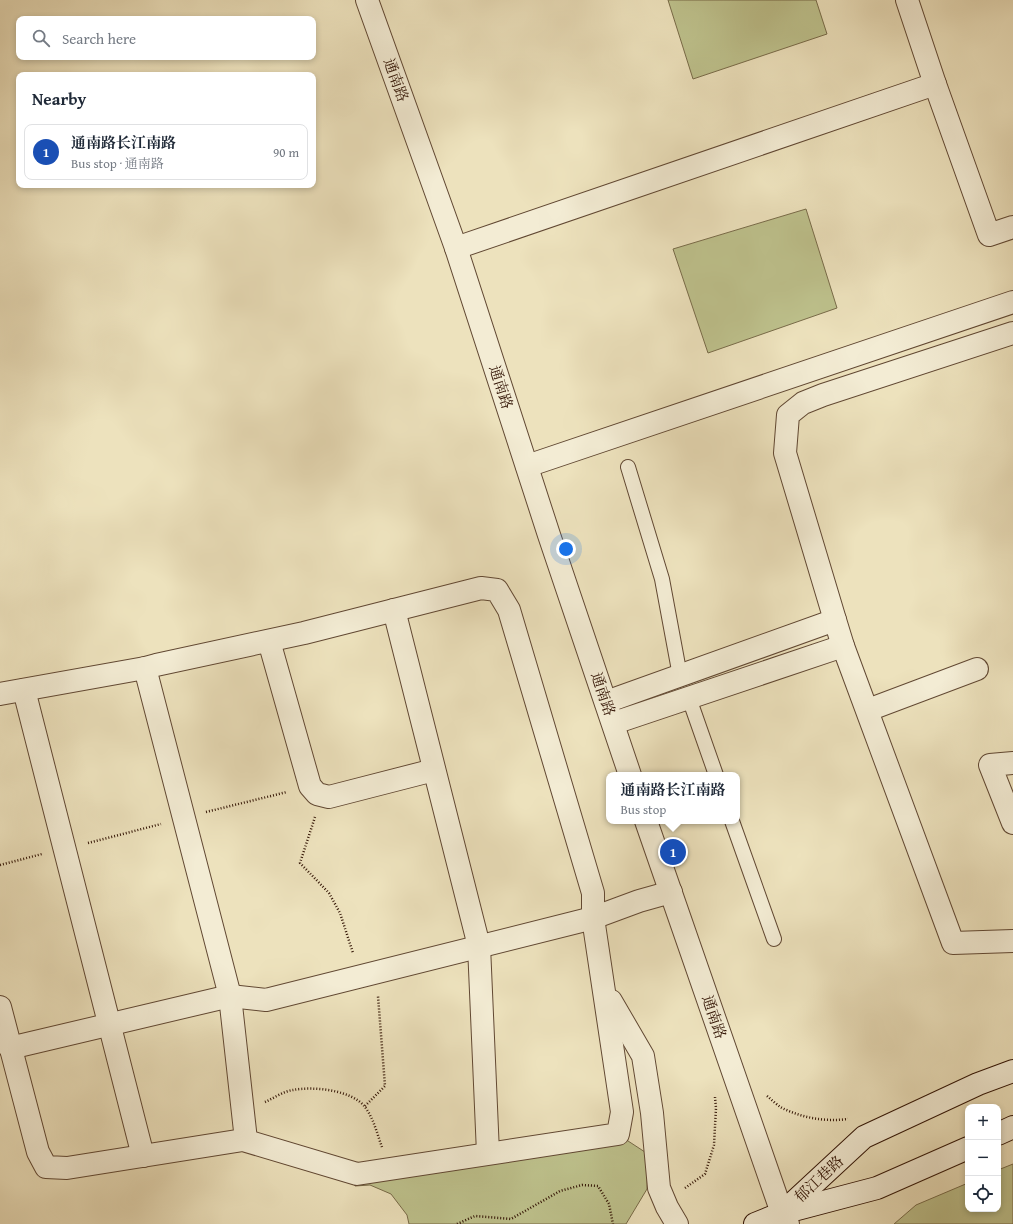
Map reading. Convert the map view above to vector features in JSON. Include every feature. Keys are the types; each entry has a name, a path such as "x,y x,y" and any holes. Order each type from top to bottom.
{"street":[{"name":"通南路","path":"367,0 456,248 549,535 629,772"},
{"path":"906,0 989,235 1013,227"},
{"path":"456,248 935,84"},
{"path":"527,466 1013,302"},
{"path":"1013,333 823,395 803,403 788,415 786,453 843,646 868,710 953,943 1013,941"},
{"path":"0,694 145,668 268,641 482,588 497,590 508,610 593,893 594,918 622,1112 618,1134 388,1168 357,1174 246,1140 67,1168 46,1166 38,1152 0,1007"},
{"path":"394,610 479,946 488,1154"},
{"path":"606,702 835,620"},
{"path":"268,641 317,791 329,797 434,770"},
{"path":"614,724 843,646"},
{"path":"145,668 230,996 246,1140"},
{"path":"868,710 977,669"},
{"path":"24,690 143,1156"},
{"path":"1013,763 990,765 1013,823"},
{"name":"通南路","path":"647,824 785,1218"},
{"path":"10,1048 230,996 266,1000 594,918 639,901 671,892"},
{"path":"605,992 643,1056 652,1113 659,1188 672,1216"},
{"name":"郁江巷路","path":"785,1218 864,1137 978,1084 1013,1070"},
{"path":"1001,1133 1013,1127"},
{"name":"郁江巷路","path":"785,1218 877,1188 965,1149"},
{"path":"755,1224 785,1218"}],"lane":[{"path":"628,467 662,579 680,676"},
{"path":"689,698 715,772"},
{"path":"733,824 774,939"}],"path":[{"path":"0,865 184,818 317,791 300,863 329,893 340,913 352,952 377,983 385,1086 364,1106"},
{"path":"243,1112 292,1090 332,1090 351,1096 364,1106 372,1118 388,1168"},
{"path":"672,1216 674,1195 705,1174 714,1145 716,1108 714,1091"},
{"path":"766,1095 781,1107 806,1117 833,1121 854,1118"},
{"path":"457,1224 475,1216 511,1219 560,1191 582,1185 598,1186 610,1204 613,1224"}],"green space":[{"path":"668,0 816,0 827,34 693,79"},
{"path":"806,209 837,308 708,353 673,249"},
{"path":"625,1139 648,1154 647,1189 626,1224 409,1224 407,1215 391,1194 370,1185 355,1186 354,1181"},
{"path":"1013,1164 1013,1224 894,1224 916,1205 965,1184 965,1212 1001,1212 1001,1169"}],"place":[{"name":"通南路长江南路","path":"673,852"}]}
